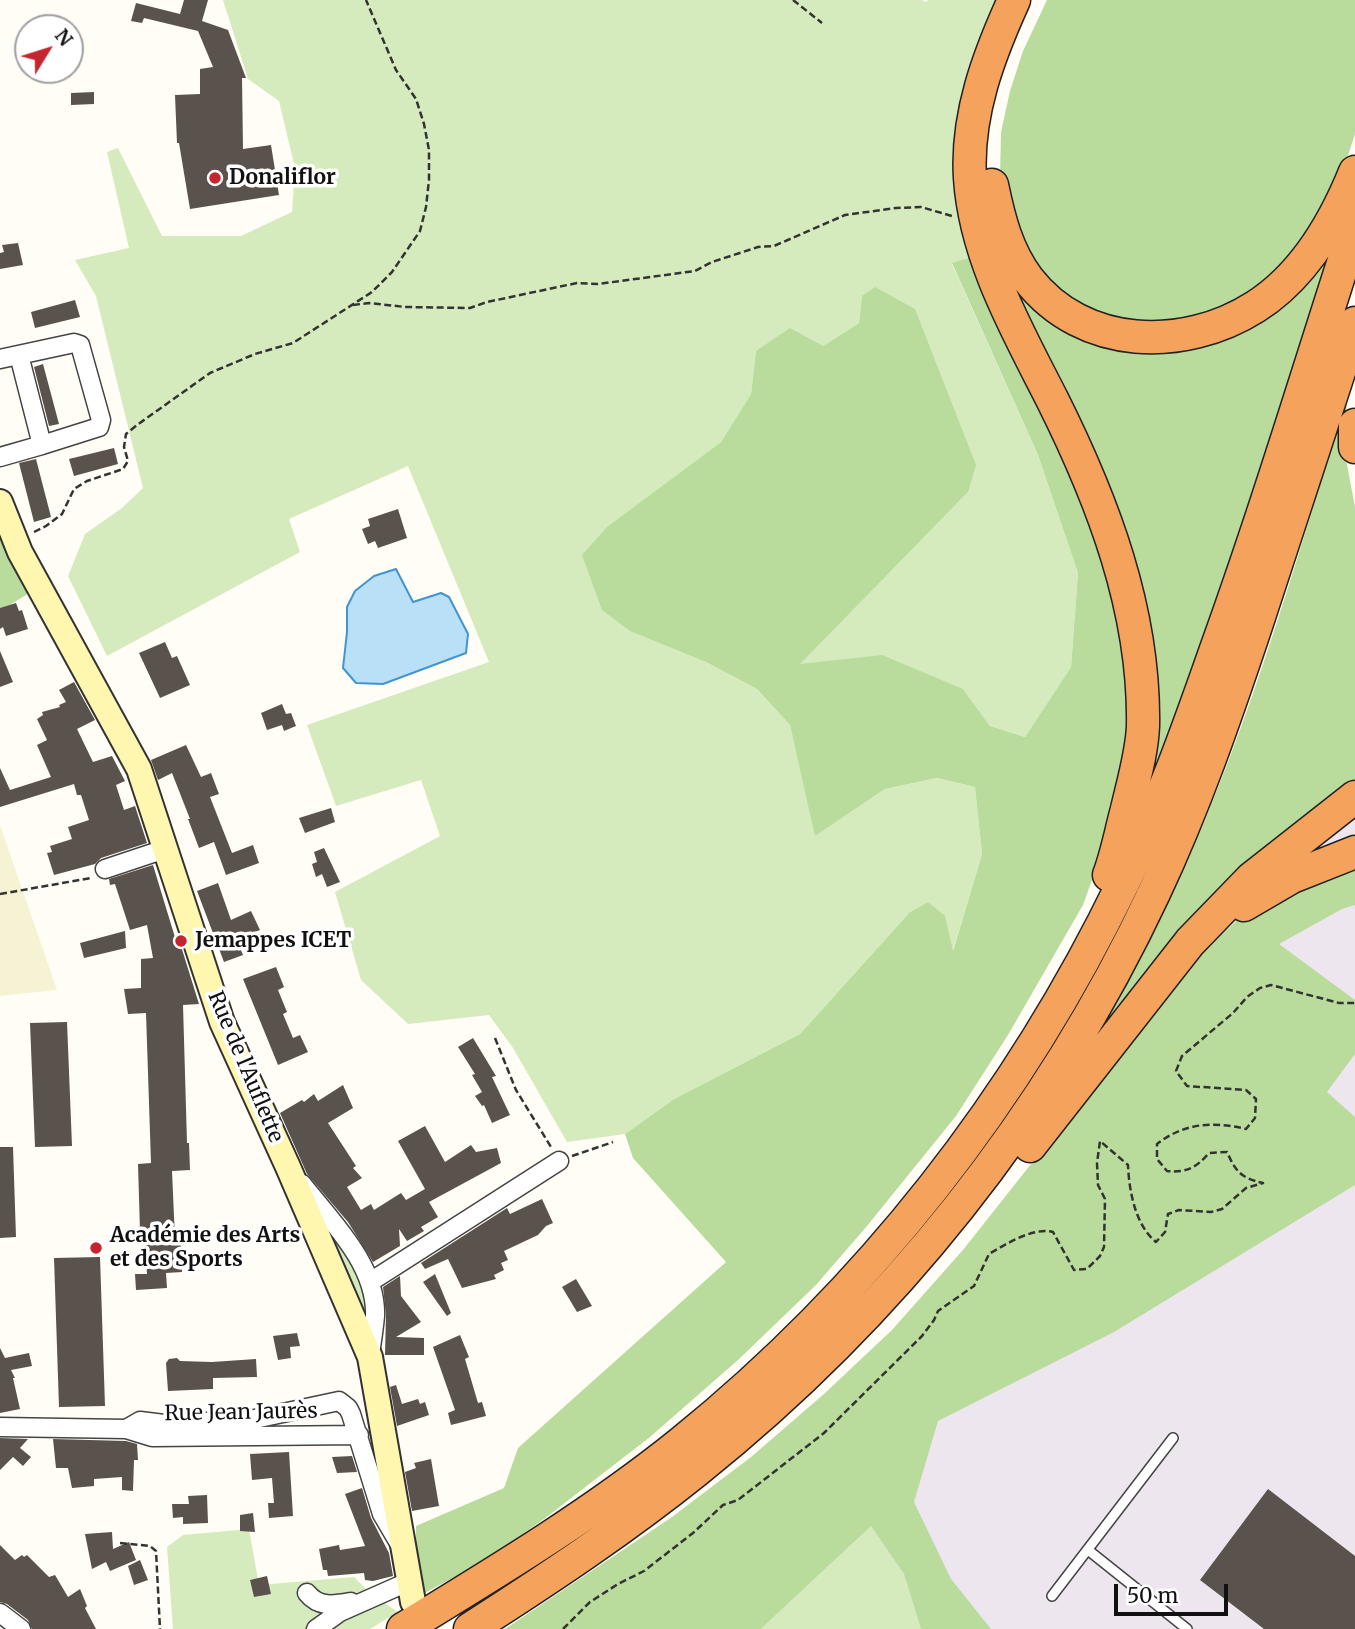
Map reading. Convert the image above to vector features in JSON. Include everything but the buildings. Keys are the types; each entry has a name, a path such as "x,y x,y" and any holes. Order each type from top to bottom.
{"highway":[{"path":"1014,0 982,80 973,125 970,177 981,237 1010,317 1053,401 1093,489 1123,572 1137,643 1143,728 1114,863 1096,906 1091,945"},
{"path":"1034,0 1014,44 1001,84 992,125 990,175 1000,225 1028,279 1067,313 1088,324 1138,338 1189,335 1235,319 1257,306 1285,283 1303,263 1320,242 1344,199 1355,172"},
{"path":"409,1604 557,1533 680,1444 792,1346 855,1280 907,1221 1006,1090 1050,1019 1125,879 1188,730 1243,574 1355,226"},
{"path":"758,1419 871,1310 975,1187 1032,1108 1119,964 1155,891 1217,742 1355,323"},
{"path":"1355,425 1355,447"},
{"path":"470,1629 637,1517 844,1351 907,1292 1004,1180 1190,942 1252,878 1355,797"},
{"path":"1135,1010 1199,945 1249,901 1292,877 1355,852"}],"street":[{"path":"0,359 74,342 80,345 101,421 99,427 0,457"},
{"path":"19,355 42,445"},
{"name":"Rue de l'Auflette","path":"0,502 17,545 139,769 222,1022 370,1357 403,1551 409,1604"},
{"path":"106,869 165,849"},
{"path":"370,1282 558,1161"},
{"path":"288,1167 356,1255 370,1282 375,1314 370,1357"},
{"name":"Rue Jean Jaurès","path":"126,1429 141,1421 164,1424 250,1420 339,1401 348,1408 359,1435 382,1514 403,1551"},
{"name":"Rue Jean Jaurès","path":"0,1427 126,1429 152,1437 359,1435"},
{"path":"307,1593 314,1601 326,1605 365,1600 409,1604"},
{"path":"316,1629 340,1612 365,1600"},
{"path":"0,1613 22,1629"}],"lane":[{"path":"1052,1596 1173,1438"},
{"path":"1088,1550 1187,1629"}],"path":[{"path":"17,545 62,514 75,489 87,481 123,469 128,461 124,447 126,434 210,373 255,354 293,343 372,292 392,272 412,243 423,219 429,180 429,150 416,99 396,70 366,0"},
{"path":"793,0 822,23"},
{"path":"350,306 369,303 405,307 470,308 577,283 598,284 695,271 712,262 758,247 774,246 845,215 921,207 957,218"},
{"path":"0,894 81,881 106,869"},
{"path":"563,1629 590,1602 644,1571 693,1533 723,1505 738,1500 824,1433 922,1336 938,1311 974,1286 989,1254 1034,1233 1048,1231 1053,1232 1074,1270 1087,1269 1094,1263 1104,1247 1105,1199 1098,1185 1097,1163 1100,1141 1128,1165 1129,1191 1133,1204 1146,1235 1156,1242 1165,1232 1168,1214 1179,1210 1210,1212 1222,1209 1245,1188 1263,1183 1251,1180 1235,1170 1227,1152 1209,1153 1199,1164 1183,1173 1167,1171 1157,1159 1157,1144 1169,1134 1198,1124 1231,1125 1246,1129 1255,1118 1256,1099 1246,1090 1187,1086 1177,1071 1182,1056 1260,988 1271,985 1339,1003 1355,1003"},
{"path":"495,1038 516,1090 558,1161 613,1142"},
{"path":"120,1543 150,1546 156,1552 160,1629"}],"shaded area":[{"path":"1355,813 1355,1629 842,1629 824,1394 892,1330 963,1250 1190,963 1292,862"},
{"path":"0,825 57,990 0,996"}],"green space":[{"path":"223,0 998,0 956,174 963,234 969,258 952,264 1038,455 1078,573 1071,667 1025,737 990,726 963,689 799,664 968,492 862,296 859,323 823,346 756,351 751,394 721,442 608,526 704,661 757,689 790,725 816,835 885,789 937,778 975,787 982,854 952,953 928,902 910,912 800,1034 674,1099 625,1134 567,1142 513,1048 489,1015 408,1024 361,980 335,892 440,836 421,780 336,806 307,725 489,662 408,466 289,519 300,552 107,656 68,576 85,534 122,508 143,488 96,296 75,260 129,248 107,152 118,148 162,236 241,236 292,212 295,168 279,101 248,79"},
{"path":"1047,0 1355,0 1355,134 1337,189 1301,248 1244,303 1166,331 1088,316 1028,264 1000,177 1001,132 1023,51"},
{"path":"984,198 1027,292 1185,347 1343,222 1185,693 1146,796 1148,673 1014,310"},
{"path":"969,258 1072,479 1099,543 1118,611 1127,668 1126,740 1119,791 1106,841 1083,905 1008,1035 956,1116 816,1285 738,1360 650,1437 486,1560 423,1594 416,1569 416,1526 504,1488 518,1448 726,1262 633,1158 625,1134 674,1099 800,1034 910,912 928,902 945,916 953,951 982,854 975,787 937,778 885,789 815,836 790,725 757,689 704,661 630,631 602,610 582,555 608,526 721,442 751,394 756,351 790,328 823,346 859,323 862,296 875,287 915,309 976,465 968,492 800,664 882,655 963,689 990,726 1025,737 1071,667 1078,573 1038,455 952,263"},
{"path":"1348,393 1345,454 1355,507 1355,788 1108,1028 1103,1024 1159,921 1189,858 1241,728 1286,595"},
{"path":"0,502 39,587 0,611"},
{"path":"1355,860 1355,905 1342,909 1279,944 1355,1000 1355,1054 1327,1092 1355,1117 1355,1185 1114,1332 938,1421 914,1502 951,1579 991,1629 921,1629 904,1574 871,1526 761,1629 505,1629 672,1517 751,1457 824,1394 892,1330 963,1250 1190,963 1241,917"},
{"path":"317,1211 355,1266 362,1281 367,1312 364,1329"},
{"path":"871,1526 904,1574 921,1629 761,1629"},
{"path":"249,1529 259,1585 354,1577 371,1594 398,1612 370,1629 173,1629 167,1547 183,1535"}],"water":[{"path":"396,569 413,602 441,593 449,597 468,634 466,653 383,684 356,683 343,668 347,607 355,591 374,576"}],"place":[{"name":"Donaliflor","path":"215,178"},
{"name":"Jemappes ICET","path":"181,941"},
{"name":"Académie des Arts et des Sports","path":"96,1248"}]}
